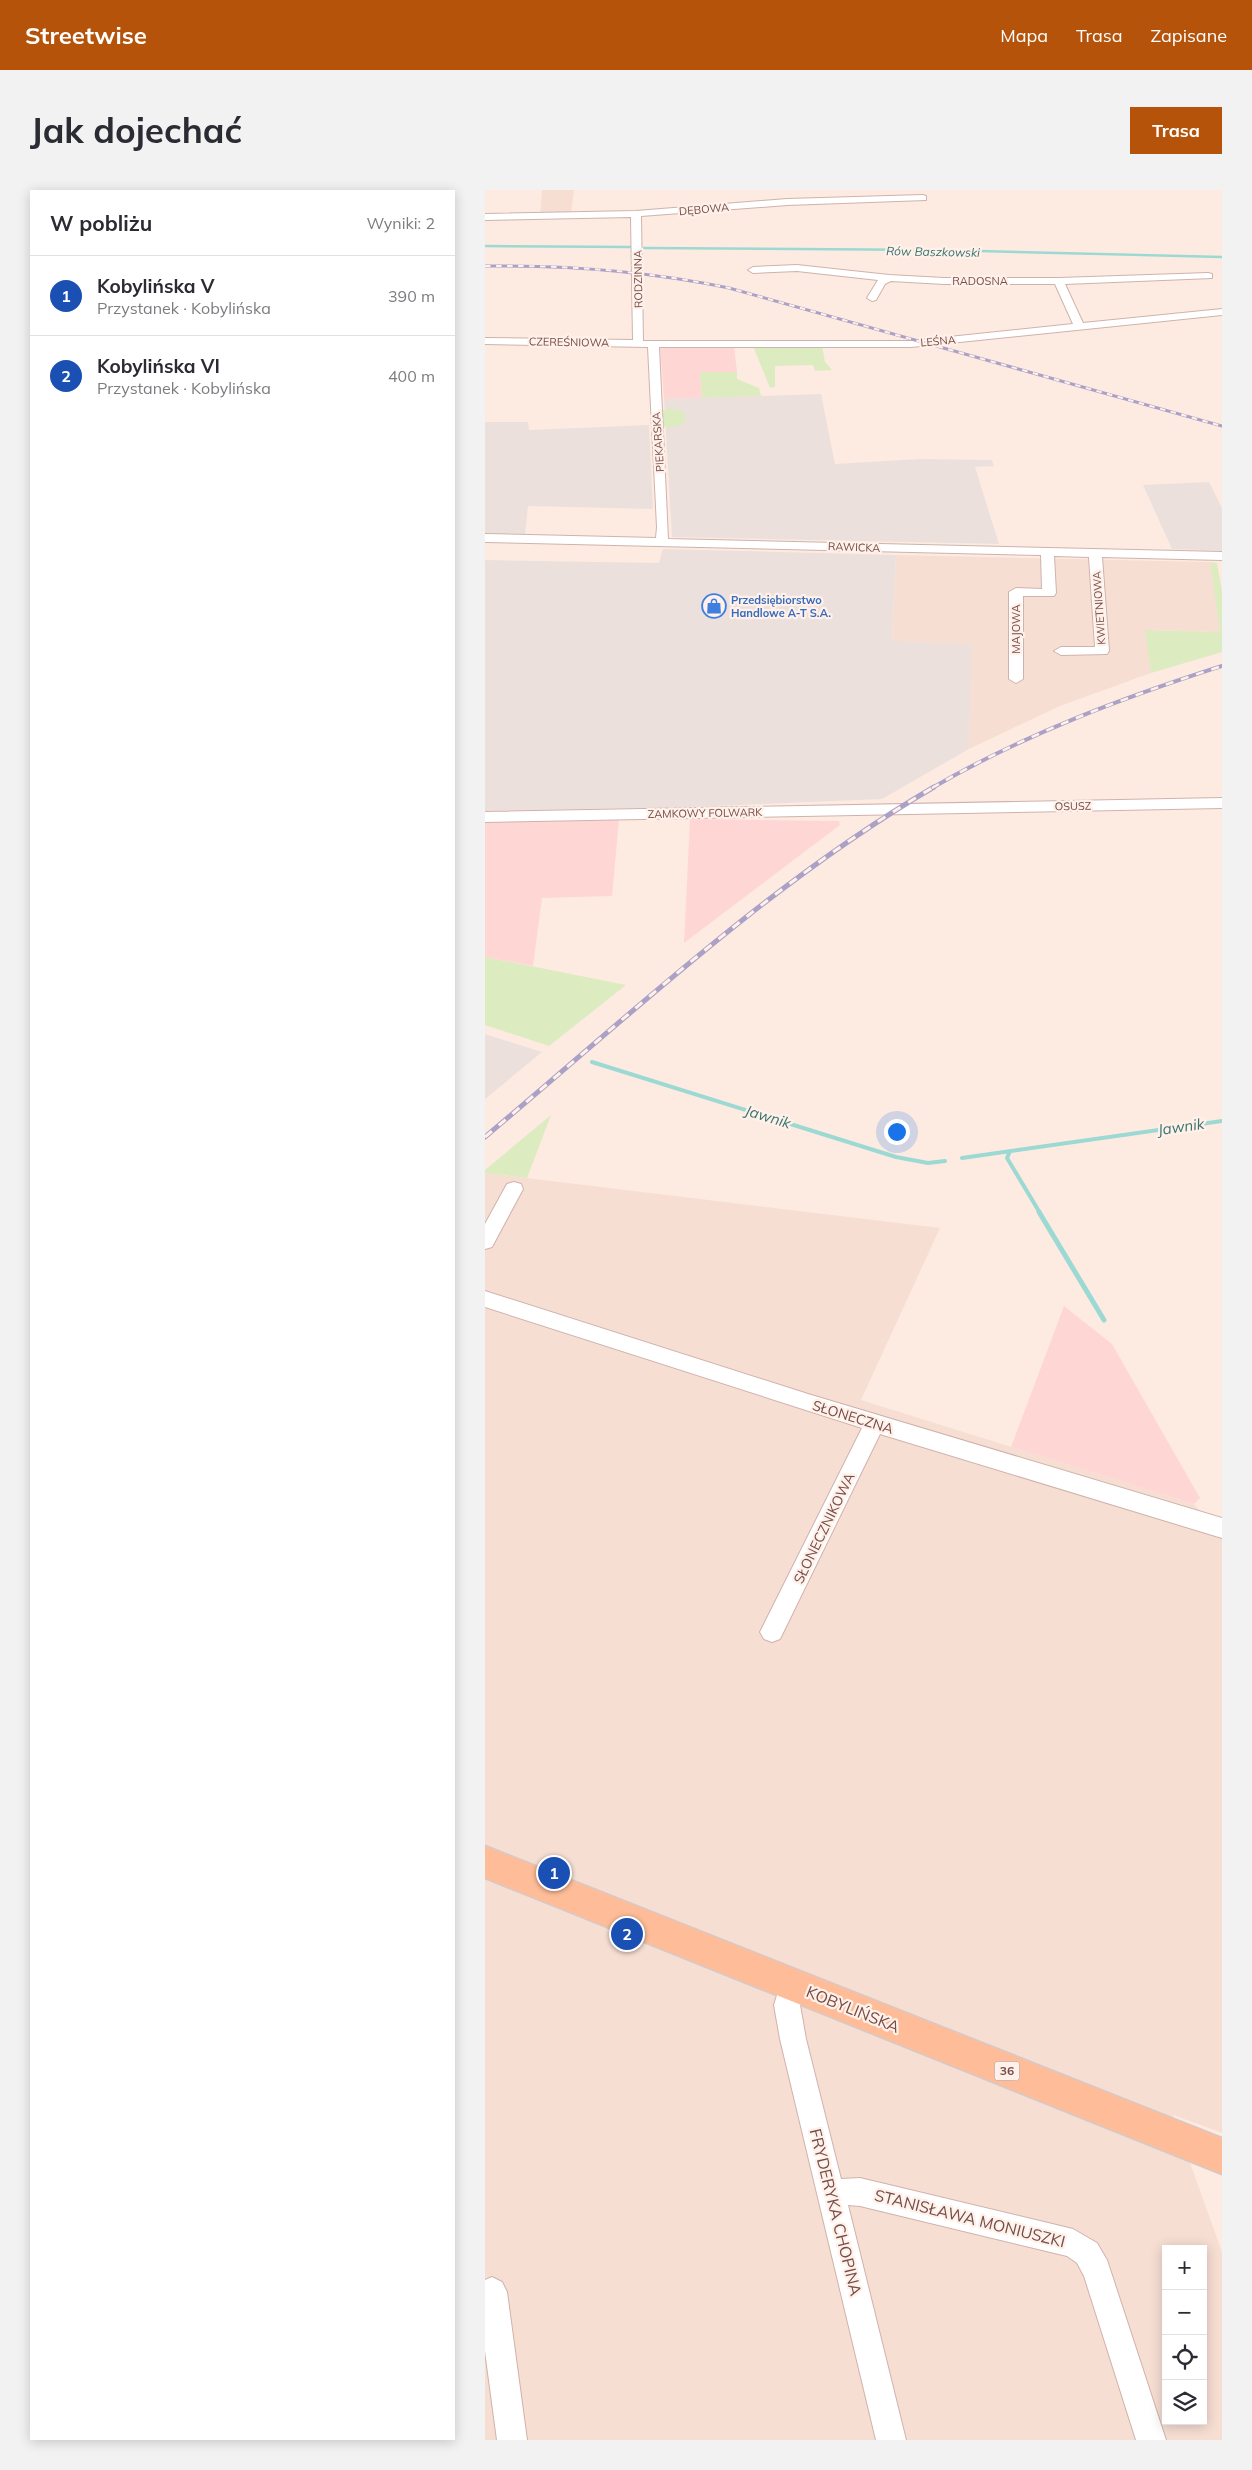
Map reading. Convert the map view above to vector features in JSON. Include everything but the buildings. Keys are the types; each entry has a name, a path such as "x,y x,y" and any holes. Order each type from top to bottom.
{"main road":[{"name":"KOBYLIŃSKA","path":"485,1862 1222,2156"}],"street":[{"name":"DĘBOWA","path":"485,217 636,214 787,202 923,198"},
{"name":"RODZINNA","path":"636,214 638,344"},
{"name":"RADOSNA","path":"753,270 797,268 889,278 1059,281 1208,276"},
{"path":"872,298 881,282 889,278"},
{"path":"1059,281 1079,327"},
{"name":"LEŚNA","path":"653,344 911,344 1222,312"},
{"name":"CZEREŚNIOWA","path":"485,341 653,344"},
{"name":"PIEKARSKA","path":"653,344 663,527 662,541"},
{"name":"RAWICKA","path":"485,538 1095,553 1221,560"},
{"name":"MAJOWA","path":"1016,679 1016,592 1049,593 1047,552"},
{"name":"KWIETNIOWA","path":"1061,651 1102,651 1095,553"},
{"name":"OSUSZ","path":"924,808 1222,803"},
{"name":"ZAMKOWY FOLWARK","path":"485,817 924,808"},
{"path":"485,1242 514,1189"},
{"name":"SŁONECZNA","path":"485,1299 875,1424 1222,1528"},
{"name":"SŁONECZNIKOWA","path":"772,1632 875,1424"},
{"name":"FRYDERYKA CHOPINA","path":"792,1985 787,1998 788,2014 891,2440"},
{"name":"STANISŁAWA MONIUSZKI","path":"832,2195 848,2191 860,2192 1073,2243 1087,2253 1097,2270 1151,2440"},
{"path":"492,2292 512,2440"}],"shaded area":[{"path":"542,190 574,190 571,214 540,215"},
{"path":"734,346 737,372 700,372 702,398 664,399 660,347"},
{"path":"821,394 835,464 920,459 992,460 994,466 975,467 999,544 672,537 664,399"},
{"path":"485,422 528,422 529,430 649,425 653,509 528,506 525,534 485,533"},
{"path":"1209,482 1222,508 1222,551 1172,549 1143,485"},
{"path":"663,549 896,555 892,641 972,644 969,749 882,799 690,807 485,811 485,560 659,563"},
{"path":"896,555 1210,562 1221,632 1146,630 1151,673 1060,706 969,749 971,644 892,642"},
{"path":"690,819 839,821 840,825 684,943"},
{"path":"619,820 612,896 542,898 533,966 485,957 485,822"},
{"path":"485,1034 542,1052 485,1099"},
{"path":"485,1173 940,1228 861,1400 1194,1504 1222,1536 1222,2133 1173,2115 1222,2252 1222,2440 485,2440"},
{"path":"1064,1306 1112,1344 1200,1498 1194,1504 1011,1447"}],"green space":[{"path":"753,346 822,346 825,362 832,370 815,371 813,365 775,366 775,387 770,388"},
{"path":"700,372 737,372 737,379 759,388 761,396 702,398"},
{"path":"669,408 685,412 685,423 670,428 661,426 660,411"},
{"path":"1210,562 1217,563 1222,591 1222,652 1151,673 1145,630 1220,632"},
{"path":"485,957 626,985 549,1046 485,1025"},
{"path":"551,1115 527,1178 485,1173 485,1170"}],"waterway":[{"name":"Rów Baszkowski","path":"485,246 631,247"},
{"name":"Rów Baszkowski","path":"644,248 940,250 1222,257"},
{"name":"Jawnik","path":"592,1062 896,1157 928,1163 945,1161"},
{"name":"Jawnik","path":"1010,1151 1222,1121"},
{"name":"Jawnik","path":"962,1158 1010,1151"},
{"path":"1010,1151 1007,1158 1040,1213"},
{"path":"1039,1212 1104,1320"}],"railway":[{"path":"485,266 608,270 668,277 729,288 1222,426"},
{"path":"932,788 1002,751 1074,719 1147,691 1222,666"},
{"path":"485,1137 647,998 758,908 874,824 934,787"}],"place":[{"name":"Przedsiębiorstwo Handlowe A-T S.A.","path":"714,606"},
{"name":"Kobylińska V","path":"554,1873"},
{"name":"Kobylińska VI","path":"627,1934"}]}
